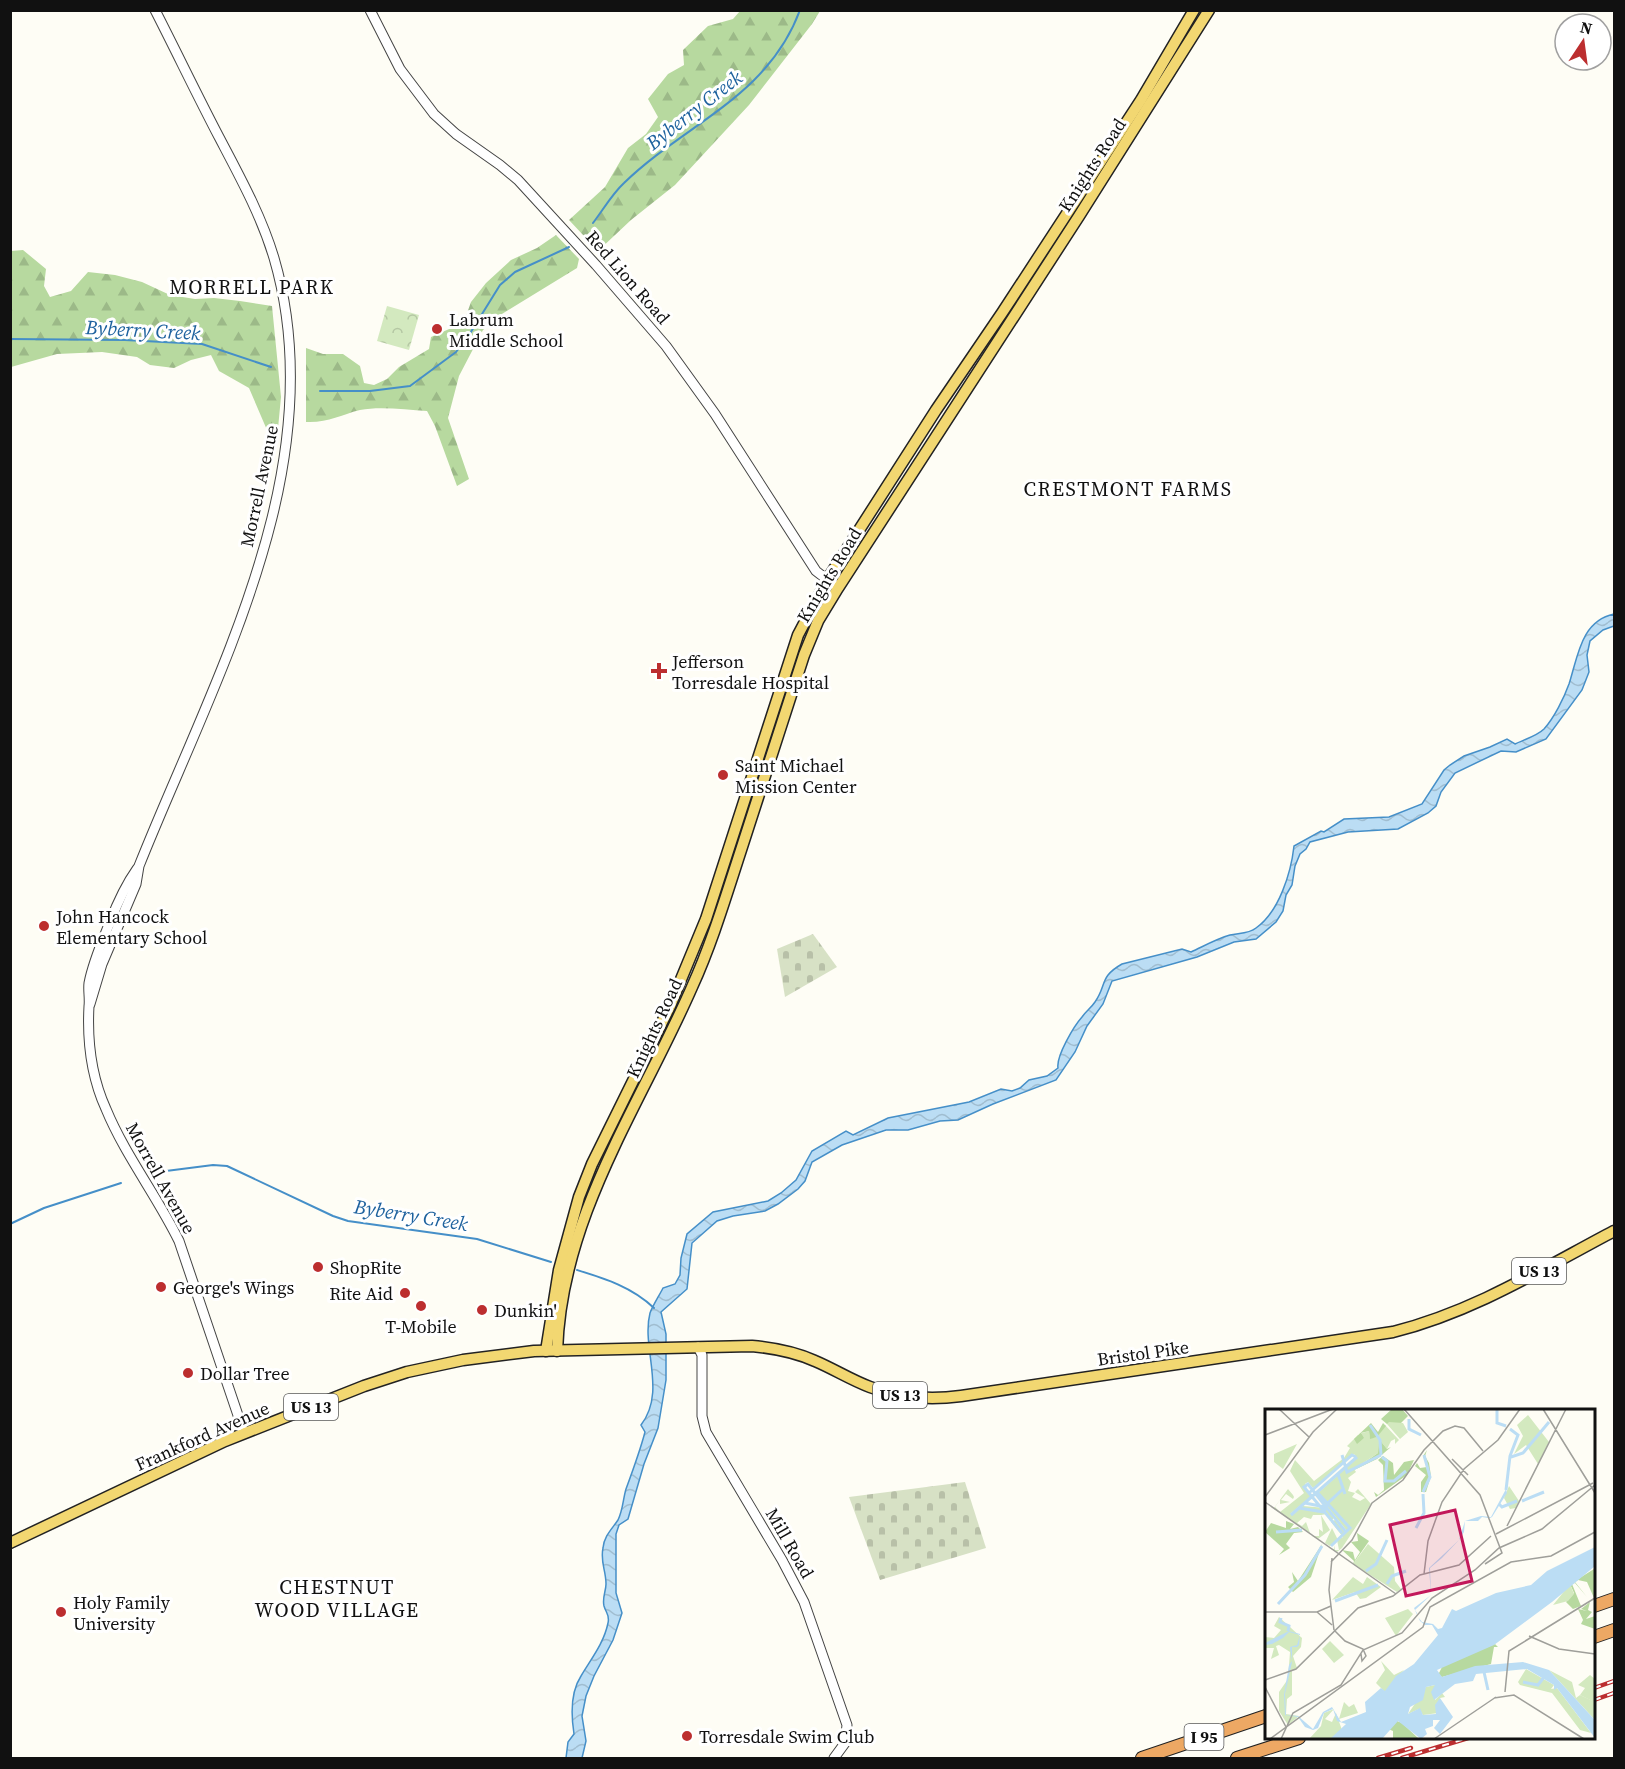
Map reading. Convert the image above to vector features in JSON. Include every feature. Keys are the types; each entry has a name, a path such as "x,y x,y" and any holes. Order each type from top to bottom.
{"highway":[{"path":"1595,1605 1614,1599"},
{"path":"1595,1637 1614,1630"},
{"name":"I 95","path":"1142,1758 1265,1716"},
{"name":"I 95","path":"1238,1758 1293,1739"}],"main road":[{"name":"Knights Road","path":"551,1351 559,1270 579,1197 592,1164 670,1006 706,919 798,635 828,580 936,410 1141,100 1194,10"},
{"name":"Knights Road","path":"551,1351 570,1261 587,1207 602,1170 693,986 718,920 804,655 818,621 1209,10"},
{"name":"Bristol Pike","path":"661,1348 743,1346 772,1348 813,1360 885,1392 925,1398 962,1396 1393,1332 1437,1320 1473,1305 1614,1231"},
{"name":"Frankford Avenue","path":"10,1543 244,1433 407,1372 463,1360 551,1351 661,1348"}],"street":[{"name":"Morrell Avenue","path":"155,10 242,180 267,237 287,317 291,356 291,407 288,442 275,503 249,595 139,866 120,897 98,951 89,986 90,1055 99,1094 114,1127 167,1217 178,1241 244,1433"},
{"name":"Red Lion Road","path":"370,10 400,69 434,114 456,134 518,180 666,346 715,414 816,571 838,588"},
{"name":"Mill Road","path":"698,1347 702,1355 702,1416 706,1432 795,1582 845,1716 847,1736 834,1758"}],"green space":[{"path":"740,11 820,11 749,105 675,185 631,220 598,251 569,220 605,187 628,148 646,134 658,117 648,99 668,74 684,65 683,50 708,26 733,19"},
{"path":"556,235 579,259 577,268 497,317 483,330 459,376 448,418 469,479 457,486 435,426 427,411 368,409 327,420 306,422 306,348 323,354 343,354 360,366 364,383 374,385 387,379 399,367 429,349 431,337 456,326 466,316 471,302 486,283 511,260 537,248"},
{"path":"23,250 46,269 44,286 50,297 71,291 88,272 115,275 142,282 170,295 272,306 281,397 277,439 270,437 249,388 219,371 211,355 191,360 174,368 150,365 137,357 102,352 57,354 11,367 11,251"},
{"path":"387,306 419,315 409,350 377,341"},
{"path":"813,934 837,967 785,997 777,949"},
{"path":"965,1482 986,1548 880,1580 849,1497"}],"water":[{"path":"1614,614 1614,626 1603,630 1590,641 1587,655 1589,672 1582,690 1546,739 1516,752 1501,751 1455,773 1441,792 1436,806 1428,813 1398,829 1348,832 1310,842 1300,854 1283,911 1276,922 1256,939 1234,942 1197,957 1112,981 1103,1004 1087,1026 1075,1052 1056,1080 958,1120 940,1121 908,1130 886,1130 842,1145 812,1162 805,1181 778,1204 765,1211 717,1221 692,1243 687,1289 661,1312 666,1334 666,1380 658,1428 644,1464 628,1519 619,1525 616,1534 616,1593 622,1613 613,1640 586,1696 582,1716 586,1741 582,1758 566,1758 568,1742 574,1734 572,1712 577,1683 600,1644 608,1620 604,1603 606,1584 602,1558 604,1544 620,1516 626,1489 645,1432 641,1425 652,1398 652,1369 648,1340 650,1313 663,1288 675,1284 680,1275 681,1258 687,1234 713,1212 768,1201 781,1193 796,1180 812,1151 846,1131 853,1135 888,1118 969,1102 1001,1089 1012,1091 1020,1088 1029,1080 1047,1076 1058,1068 1060,1056 1070,1034 1099,996 1107,977 1122,964 1182,949 1191,952 1233,934 1253,930 1271,912 1283,891 1294,846 1321,831 1324,832 1344,819 1389,817 1422,804 1444,770 1464,756 1507,739 1515,744 1544,729 1558,708 1569,684 1582,641 1594,624"}],"waterway":[{"name":"Byberry Creek","path":"593,223 624,183 747,87 768,65 786,40 800,10"},
{"name":"Byberry Creek","path":"320,391 370,391 410,386 456,352 500,285 515,272 569,247"},
{"name":"Byberry Creek","path":"10,339 125,340 202,344 271,367"},
{"name":"Byberry Creek","path":"166,1171 213,1165 227,1166 348,1221 477,1239 551,1262"},
{"name":"Byberry Creek","path":"10,1224 44,1208 121,1183"},
{"name":"Byberry Creek","path":"577,1270 628,1289 654,1308"}],"railway":[{"path":"1595,1688 1614,1681"},
{"path":"1595,1700 1614,1693"},
{"path":"1402,1758 1465,1739"},
{"path":"1378,1758 1411,1748"}],"place":[{"name":"Labrum Middle School","path":"437,329"},
{"name":"Jefferson Torresdale Hospital","path":"659,671"},
{"name":"Saint Michael Mission Center","path":"723,775"},
{"name":"John Hancock Elementary School","path":"44,926"},
{"name":"ShopRite","path":"318,1267"},
{"name":"George's Wings","path":"161,1287"},
{"name":"Rite Aid","path":"405,1293"},
{"name":"T-Mobile","path":"421,1306"},
{"name":"Dunkin'","path":"482,1310"},
{"name":"Dollar Tree","path":"188,1373"},
{"name":"Holy Family University","path":"61,1612"},
{"name":"Torresdale Swim Club","path":"687,1736"}],"district":[{"name":"MORRELL PARK","path":"252,287"},
{"name":"CRESTMONT FARMS","path":"1128,489"},
{"name":"CHESTNUT WOOD VILLAGE","path":"337,1598"}]}
